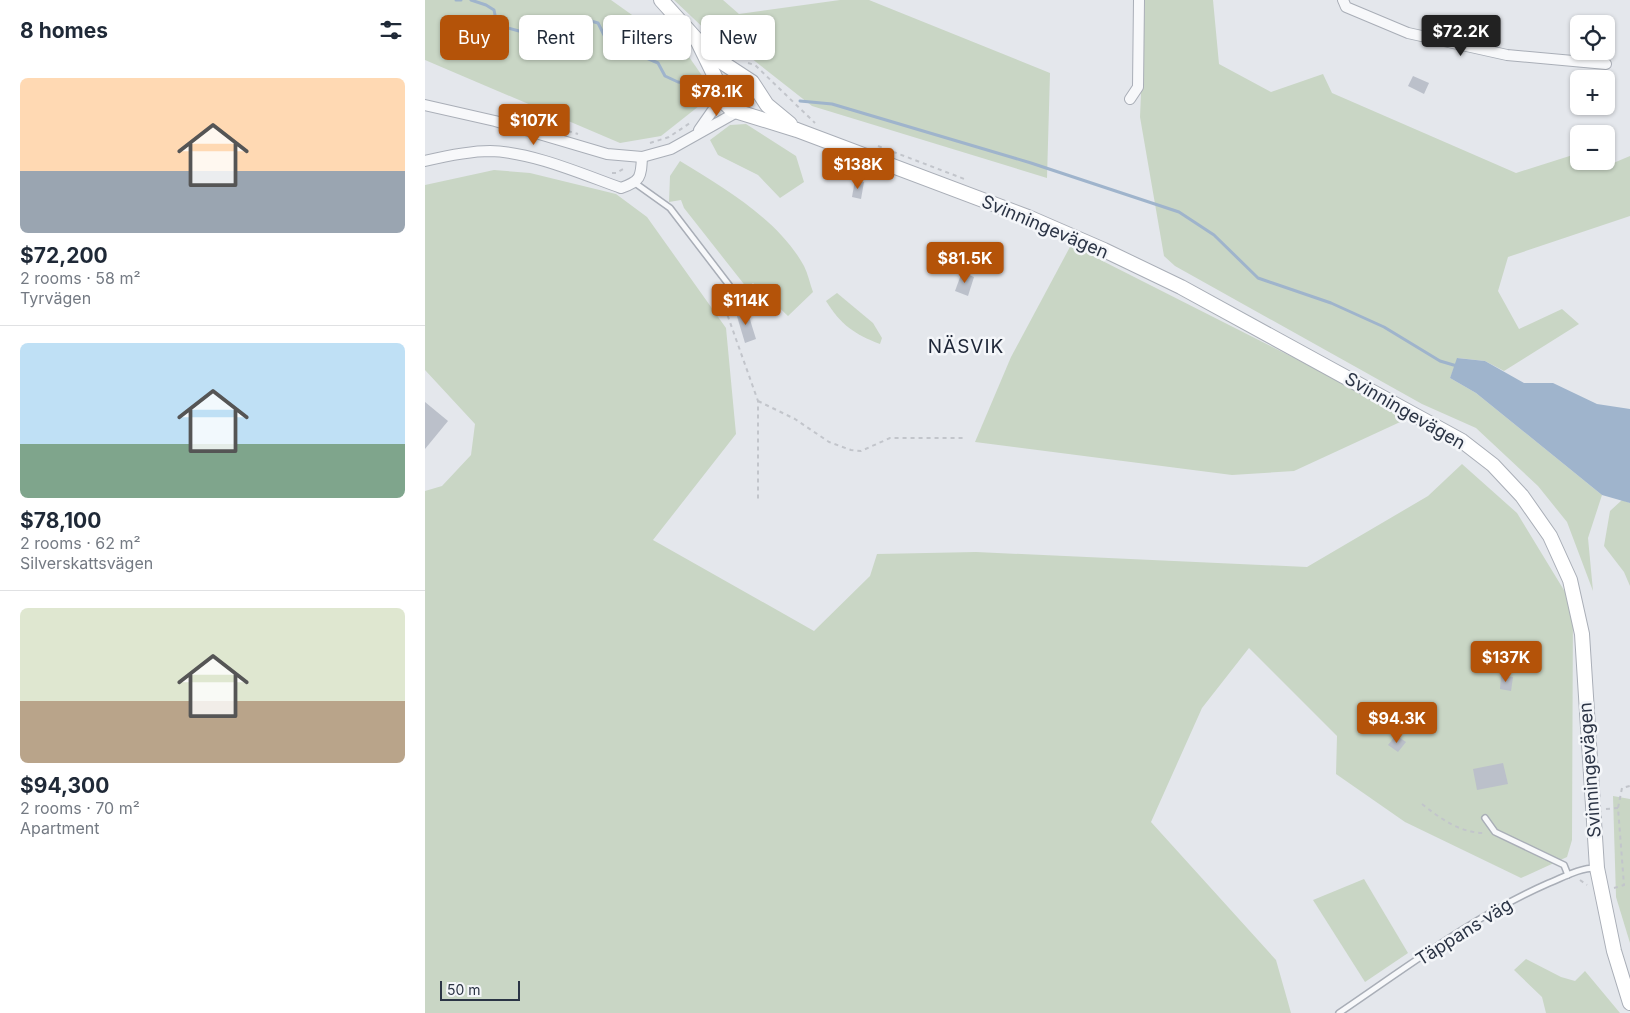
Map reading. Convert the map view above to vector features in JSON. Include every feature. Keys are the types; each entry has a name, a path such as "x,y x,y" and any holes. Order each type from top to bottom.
{"main road":[{"name":"Svinningevägen","path":"661,0 697,40 723,64 753,82 757,92 767,105 797,130"},
{"name":"Svinningevägen","path":"697,40 727,107 797,130 1027,217 1181,287 1462,441 1493,465 1522,496 1549,536 1570,580 1577,607 1583,643 1597,868 1614,951 1630,1003"},
{"path":"722,94 728,81 744,77"},
{"path":"740,112 753,106 757,92"}],"street":[{"path":"1129,99 1138,87 1139,0"},
{"path":"1343,0 1346,8 1408,33 1507,54 1606,64"},
{"path":"697,133 722,94"},
{"path":"425,105 495,121 607,154 641,157 671,149 697,133 740,112"},
{"path":"425,161 465,153 490,151 515,153 621,188 635,183 641,174 641,157"}],"lane":[{"path":"635,183 670,208 729,285"},
{"path":"1485,818 1495,832 1564,865 1568,875"},
{"name":"Täppans väg","path":"1339,1013 1472,923 1529,892 1587,868 1597,868"}],"path":[{"path":"723,64 740,61 755,65 815,123"},
{"path":"704,104 708,91"},
{"path":"516,116 582,135"},
{"path":"645,145 669,137 689,125 695,118"},
{"path":"871,144 972,182"},
{"path":"607,173 616,173 623,169 623,156"},
{"path":"729,285 726,311 758,401 758,500"},
{"path":"758,401 795,419 829,442 851,450 861,451 890,438 964,438"},
{"path":"1568,875 1570,880 1583,880 1590,892 1625,885 1618,808 1622,788 1630,786"},
{"path":"1422,804 1444,821 1472,833 1495,832"},
{"path":"1601,810 1618,808"}],"green space":[{"path":"425,0 611,0 632,15 603,15 603,60 691,60 703,77 699,106 661,136 620,143 425,60"},
{"path":"674,0 723,0 739,14 840,0 869,0 1050,73 1047,178 812,106 754,60 775,60 775,15 701,15 701,26"},
{"path":"1145,0 1213,0 1219,64 1271,92 1323,74 1332,93 1516,173 1570,156 1570,170 1615,170 1615,162 1630,156 1630,216 1508,257 1498,291 1519,329 1562,309 1579,324 1504,371 1485,361 1458,358 1450,378 1476,393 1602,495 1588,538 1593,591 1567,522 1538,486 1476,428 1422,404 1175,266 1164,256 1140,117"},
{"path":"746,124 796,156 804,182 780,198 758,175 718,155 710,140 730,125"},
{"path":"680,161 749,206 780,234 793,249 807,272 813,292 788,316 753,283 747,288 684,208 681,200 669,202 670,176"},
{"path":"494,170 530,173 616,194 647,217 726,328 736,434 653,540 814,631 870,576 877,554 976,552 1307,567 1428,496 1462,464 1517,513 1573,605 1572,840 1567,857 1521,878 1405,822 1336,774 1337,736 1249,648 1202,708 1151,822 1276,960 1291,1013 425,1013 425,491 442,486 471,455 475,424 425,370 425,185"},
{"path":"1071,245 1411,417 1294,471 1232,475 975,442 1011,357"},
{"path":"837,293 873,323 882,338 880,344 855,332 837,316 826,301"},
{"path":"1622,500 1630,503 1630,586 1624,572 1604,546 1610,511"},
{"path":"1613,796 1630,799 1630,943 1616,897"},
{"path":"1364,879 1408,953 1365,982 1313,900"},
{"path":"1526,959 1561,977 1575,981 1585,971 1620,1013 1546,1013 1542,997 1514,970"}],"water":[{"path":"1457,358 1485,361 1524,383 1553,383 1597,404 1630,409 1630,503 1602,495 1476,393 1450,378"}],"building":[{"path":"1413,76 1429,83 1424,94 1408,86"},
{"path":"855,180 864,182 861,199 852,197"},
{"path":"962,272 974,277 968,296 955,291"},
{"path":"747,310 756,339 745,343 736,313"},
{"path":"425,402 448,421 425,449"},
{"path":"1501,676 1513,677 1511,691 1500,689"},
{"path":"1396,735 1406,742 1398,752 1388,745"},
{"path":"1503,763 1508,784 1477,790 1473,769"}],"waterway":[{"path":"456,0 461,0"},
{"path":"471,0 494,10 497,25 519,31 542,20 560,27 584,19 598,23 607,41 658,63 665,76 678,82 693,84"},
{"path":"800,101 832,104 1031,163 1179,212 1214,235 1258,278 1331,303 1384,327 1440,361 1457,366"}],"district":[{"name":"NÄSVIK","path":"966,346"}]}
